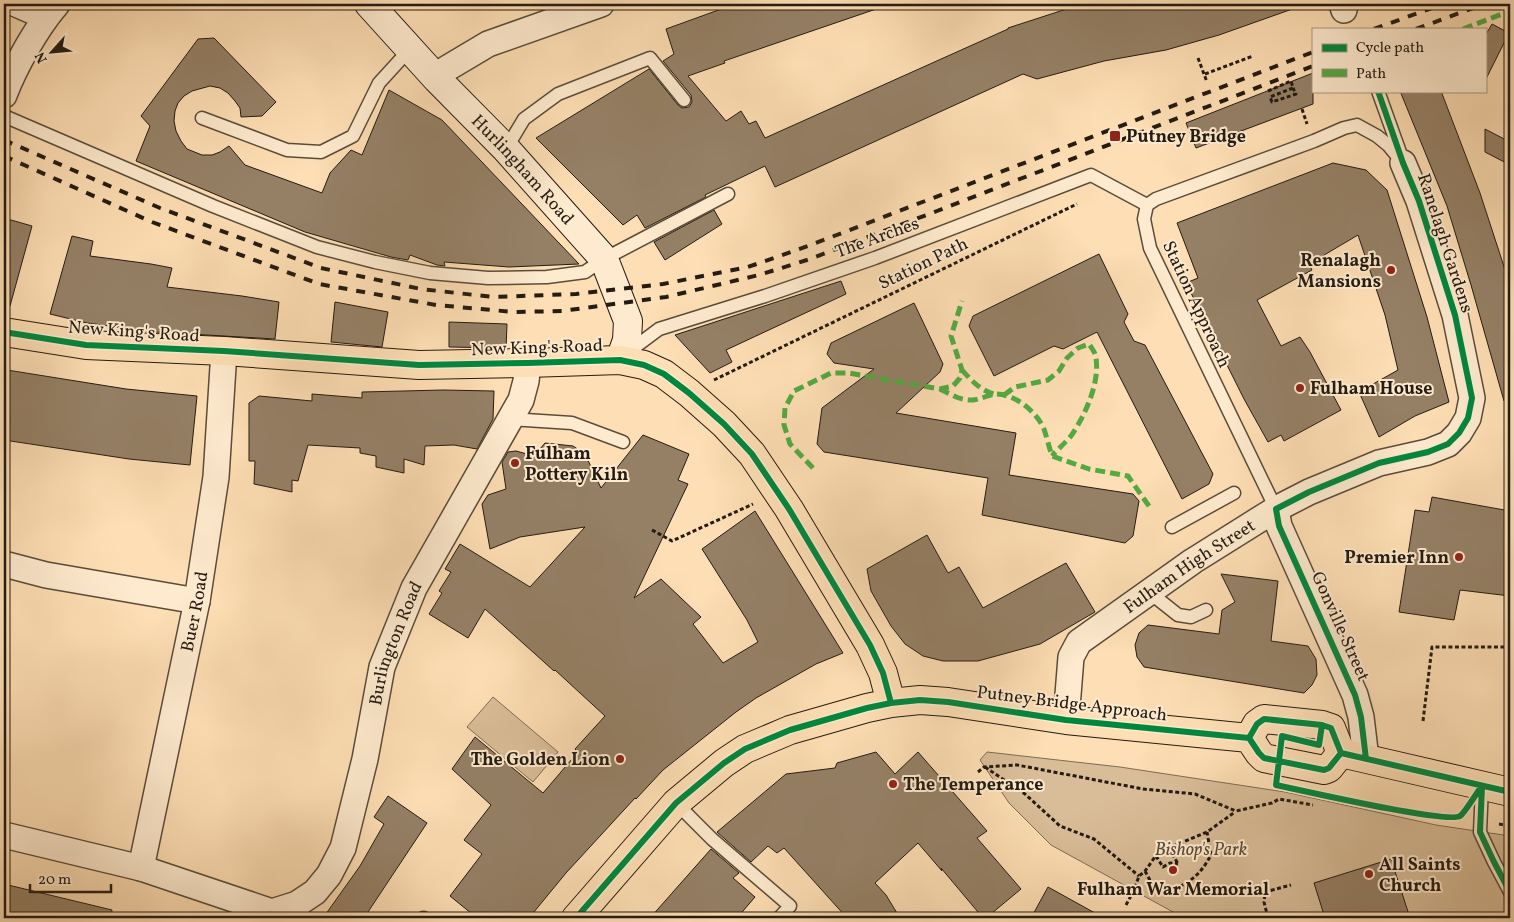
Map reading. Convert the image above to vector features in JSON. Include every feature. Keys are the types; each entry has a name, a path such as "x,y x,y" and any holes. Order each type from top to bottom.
{"main road":[{"name":"New King's Road","path":"4,332 86,345 224,351 420,365 620,360 644,364 664,374 689,393 724,424 752,454 778,492 870,644 892,703"},
{"name":"Putney Bridge Approach","path":"892,703 920,700 948,702 1066,720 1249,738"},
{"path":"576,918 676,803 724,763 745,749 790,730 867,708 892,703"},
{"path":"1354,756 1324,770 1264,758 1249,738 1257,724 1264,719 1322,725 1331,728 1354,756 1510,792"}],"street":[{"path":"4,95 9,80 51,10 16,4"},
{"name":"Hurlingham Road","path":"369,4 437,79 506,149 604,259 628,321 627,340 620,360"},
{"path":"437,79 446,69 488,44 601,4"},
{"name":"Ranelagh Gardens","path":"1403,163 1419,201 1455,315 1472,398 1468,418 1459,433"},
{"name":"Buer Road","path":"142,868 198,601 216,478 224,351"},
{"name":"Burlington Road","path":"142,868 272,912 297,904 315,892 329,875 343,848 365,759 382,667 414,588 520,400 526,381 528,363"},
{"name":"Fulham High Street","path":"1066,720 1071,657 1079,642 1193,561 1276,509 1309,492 1379,463 1428,452 1448,444 1459,433"},
{"name":"Gonville Street","path":"1276,509 1279,526 1355,695 1362,717 1354,756"},
{"path":"4,564 46,574 198,601"},
{"path":"4,835 142,868"}],"lane":[{"path":"202,118 287,150 321,152 352,136 379,82 410,49"},
{"path":"506,149 524,119 558,94 650,58 684,100"},
{"name":"Ranelagh Gardens","path":"1378,92 1403,163"},
{"path":"4,116 213,206 317,247 375,262 439,274 488,278 548,277 585,272 604,259 728,194"},
{"path":"1148,205 1156,199 1184,187 1314,141 1344,128 1357,125 1377,136 1388,145 1403,163"},
{"name":"The Arches","path":"620,360 658,329 838,271 1091,175 1148,205"},
{"name":"Station Approach","path":"1148,205 1144,219 1150,248 1276,509"},
{"path":"510,419 572,423 623,442"},
{"path":"1172,527 1234,493"},
{"path":"1149,592 1178,615 1191,617 1206,610"},
{"path":"1482,786 1480,832 1510,892"},
{"path":"676,803 712,839 790,906 779,918"}],"path":[{"path":"1205,74 1253,56"},
{"path":"1198,58 1207,82"},
{"path":"1268,91 1291,81 1293,88 1270,97 1272,102 1296,94 1293,88"},
{"path":"652,530 672,541 778,492"},
{"path":"1423,722 1432,647 1507,647"},
{"path":"978,772 984,767 1017,765 1143,789 1195,794 1236,811"},
{"path":"984,767 1025,794 1060,826 1094,839 1138,876"},
{"path":"1126,905 1134,890 1138,876 1145,871 1156,856 1168,848 1207,832 1236,811 1272,803 1279,798 1313,805"},
{"path":"1145,871 1152,884 1167,892 1187,884 1203,870 1211,855 1207,832"},
{"path":"1156,856 1163,867 1170,863 1178,864 1168,848"},
{"path":"1268,918 1264,902 1265,892 1291,885"},
{"path":"1299,918 1318,914"}],"green space":[{"path":"493,697 558,752 533,782 467,727"},
{"name":"Bishop's Park","path":"987,752 1120,767 1285,792 1436,825 1510,836 1510,918 1184,918 1051,845 1009,803 980,760"}],"building":[{"path":"735,4 882,4 882,7 724,61 725,63 688,76 726,121 741,111 749,124 756,121 765,138 1008,28 1082,4 1298,4 1298,7 1219,35 1166,50 1104,61 1037,79 1023,74 775,187 765,166 705,195 706,197 645,228 637,215 623,225 536,138 649,69 678,105 682,108 689,107 692,102 691,95 663,61 674,54 666,29"},
{"path":"1492,24 1509,33 1486,79 1486,34"},
{"path":"214,38 276,102 262,116 241,117 240,108 235,101 220,88 210,86 192,91 178,103 174,121 176,131 187,149 202,155 212,155 229,146 245,165 322,193 330,173 351,150 362,155 389,90 442,120 579,264 509,267 444,262 445,266 410,255 408,260 391,257 305,232 136,161 150,126 141,116 198,39"},
{"path":"1312,73 1313,104 1196,148 1186,123"},
{"path":"1400,92 1441,92 1480,193 1510,285 1510,400 1504,401 1447,206"},
{"path":"1485,129 1510,142 1510,165 1485,152"},
{"path":"1333,163 1366,170 1387,190 1427,317 1449,402 1415,416 1379,437 1359,392 1398,370 1385,315 1358,235 1309,264 1312,270 1257,300 1281,346 1300,337 1341,410 1284,441 1281,435 1268,442 1244,399 1186,283 1198,278 1177,223"},
{"path":"714,210 722,224 665,260 654,242"},
{"path":"4,218 32,226 10,306 4,305"},
{"path":"72,236 93,241 90,256 172,268 167,287 279,302 275,339 155,332 87,323 50,314"},
{"path":"1099,254 1128,314 1124,322 1134,341 1145,345 1213,474 1209,484 1182,499 1097,332 1063,349 1054,346 994,376 969,326 973,316"},
{"path":"841,281 846,294 726,350 732,362 710,373 675,335"},
{"path":"335,302 388,312 382,347 331,342"},
{"path":"914,303 943,364 940,372 896,413 1016,433 1009,475 1133,494 1139,501 1133,536 1125,543 982,515 988,478 824,452 817,444 822,408 874,369 834,363 827,354 831,343"},
{"path":"449,322 507,324 506,348 449,347"},
{"path":"7,370 126,389 197,396 190,465 129,459 4,440 4,386"},
{"path":"494,391 493,419 477,449 454,445 425,446 424,465 404,459 404,473 376,467 376,456 360,453 360,448 308,445 298,481 292,480 292,492 254,484 255,461 249,461 249,403 259,396 312,401 312,394 362,398 362,392"},
{"path":"643,435 689,454 678,480 688,484 634,598 661,579 701,617 693,624 723,663 758,642 747,620 702,549 755,511 843,653 816,664 756,698 663,770 566,873 529,918 477,918 450,896 482,854 464,840 491,805 452,769 475,737 543,793 578,752 575,749 605,716 485,609 468,638 429,614 442,593 439,591 451,572 445,569 460,544 530,587 585,527 520,537 490,549 482,504 488,495 506,489 502,462 508,452 516,451 534,456 545,443 573,446 585,454 601,488"},
{"name":"Premier Inn","path":"1432,497 1510,511 1510,596 1460,590 1454,620 1399,612 1415,510 1429,512"},
{"path":"927,535 948,573 959,567 983,608 1066,563 1095,612 1040,644 978,661 943,661 923,656 905,644 891,626 871,591 867,569"},
{"path":"1221,574 1278,581 1271,641 1308,646 1316,659 1317,675 1312,685 1304,693 1144,667 1137,657 1135,645 1139,633 1148,625 1219,634 1222,610 1235,602"},
{"path":"876,752 895,774 918,752 987,831 977,838 1021,889 986,918 983,918 918,843 875,883 886,895 900,918 847,918 784,848 777,853 768,846 751,862 717,832 786,774 835,768 837,763"},
{"path":"388,796 427,823 364,918 323,918 360,866 384,824 374,817"},
{"path":"711,849 739,873 733,878 755,897 737,918 650,918"},
{"name":"All Saints Church","path":"1391,859 1410,918 1325,918 1314,883"},
{"path":"4,884 112,910 111,918 4,918"},
{"path":"1048,887 1104,918 1031,918"}],"railway":[{"path":"1377,28 1443,4"},
{"path":"1419,28 1484,4"},
{"path":"4,140 160,208 321,268 421,289 493,297 576,294 663,284 748,267 808,246 1312,52"},
{"path":"4,156 152,222 319,284 436,305 514,312 562,311 666,297 759,275 807,260 1312,66"}],"marked path":[{"path":"1466,28 1510,11"},
{"path":"813,468 790,444 784,425 785,408 794,391 831,373 849,373 940,389 953,386 960,378 962,370 951,336 962,301"},
{"path":"1004,395 1015,387 1048,380 1059,371 1067,358 1078,348 1089,344 1095,354 1097,364 1091,397 1082,418 1071,436 1052,456"},
{"path":"962,370 980,388 994,394"},
{"path":"940,389 964,399 973,400 996,394 1011,397 1031,410 1041,423 1052,456 1089,469 1128,476 1151,509"},
{"path":"271,918 272,912"}],"cycle path":[{"path":"1366,759 1361,717 1355,695 1279,526 1276,509 1309,492 1379,463 1428,452 1448,444 1459,433 1468,418 1472,398 1455,315 1419,201 1403,163 1378,92"},
{"path":"4,332 86,345 224,351 419,365 620,360 644,365 664,374 689,393 724,424 752,454 789,509 870,645 883,673 891,703"},
{"path":"576,918 676,803 724,763 745,749 790,730 867,708 920,700 948,702 1066,720 1249,738"},
{"path":"1249,738 1257,724 1264,719 1322,725 1331,728 1341,753"},
{"path":"1322,725 1319,745 1282,736 1276,785 1402,811 1449,817 1460,816 1482,786"},
{"path":"1249,738 1264,758 1324,770 1329,768 1341,753"},
{"path":"1341,753 1510,792"},
{"path":"1482,786 1480,832 1510,892"}],"place":[{"name":"Putney Bridge","path":"1115,136"},
{"name":"Renalagh Mansions","path":"1391,270"},
{"name":"Fulham House","path":"1300,388"},
{"name":"Fulham Pottery Kiln","path":"515,463"},
{"name":"Premier Inn","path":"1459,557"},
{"name":"The Golden Lion","path":"620,759"},
{"name":"The Temperance","path":"893,784"},
{"name":"Fulham War Memorial","path":"1173,870"},
{"name":"All Saints Church","path":"1369,874"}]}
